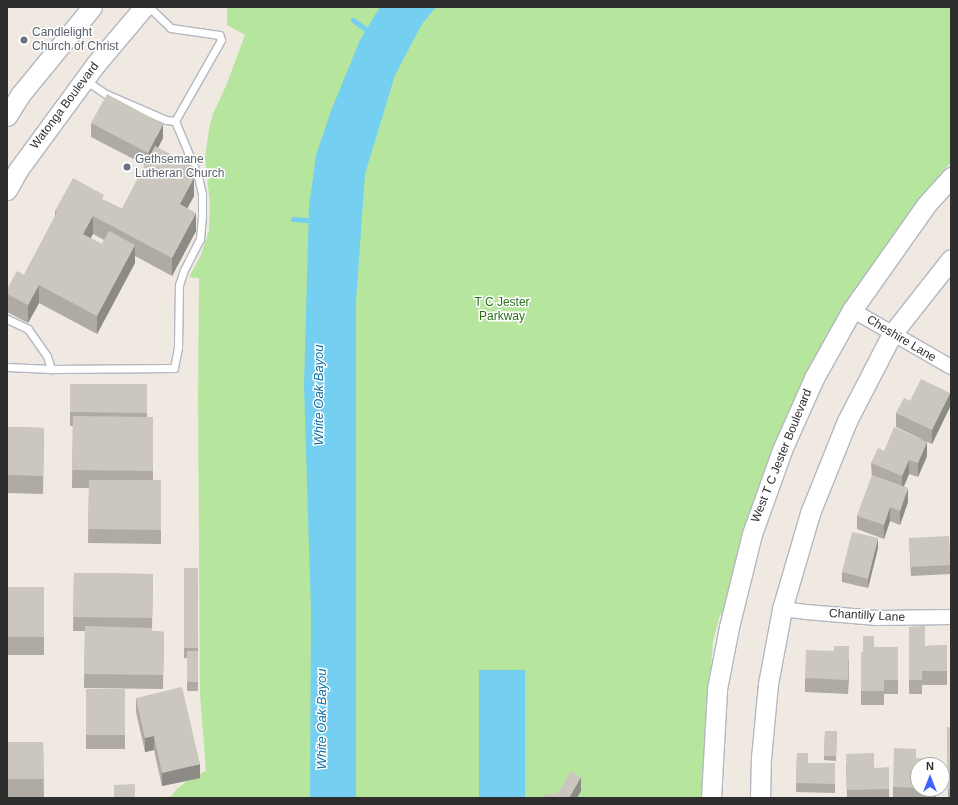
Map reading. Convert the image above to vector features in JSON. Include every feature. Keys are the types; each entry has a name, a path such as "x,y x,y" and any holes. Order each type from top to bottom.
{"main road":[{"path":"7,116 20,94 92,7"},
{"name":"Watonga Boulevard","path":"7,190 18,170 84,80 144,7"},
{"name":"West T C Jester Boulevard","path":"711,798 717,689 729,627 752,534 782,450 814,378 852,310 926,205 951,177"},
{"path":"760,798 761,758 768,684 782,608 810,513 847,421 892,334 951,258"}],"street":[{"name":"Cheshire Lane","path":"852,310 951,367"},
{"name":"Chantilly Lane","path":"782,608 806,612 877,618 951,618"}],"lane":[{"path":"149,7 172,28 219,35 221,40 175,121"},
{"path":"84,80 106,94 166,120 175,121"},
{"path":"7,367 51,369 174,368 178,347 179,285 184,270 200,239 202,216 202,194 198,176 175,121"},
{"path":"7,319 28,329 48,356 51,369"}],"green space":[{"name":"T C Jester Parkway","path":"227,7 951,7 951,162 908,214 852,295 800,386 772,451 723,614 720,615 713,641 701,798 170,798 176,790 190,778 206,771 200,694 198,395 199,278 189,277 201,255 209,230 210,204 205,159 209,129 213,114 226,86 245,35 227,25"}],"water":[{"name":"White Oak Bayou","path":"380,7 436,7 422,24 395,75 365,174 356,301 356,798 310,798 311,611 304,385 309,206 316,155 331,111 360,40"},
{"path":"479,670 525,670 525,798 479,798"}],"building":[{"path":"107,94 163,124 148,153 91,123"},
{"path":"155,146 194,167 190,175 194,178 180,204 196,213 172,258 93,216 83,234 102,244 109,231 135,245 97,316 39,285 28,305 7,294 7,289 17,271 24,275 73,178 104,195 102,199 122,209"},
{"path":"921,379 950,393 932,430 896,413 904,398 910,401"},
{"path":"70,384 147,384 147,413 70,412"},
{"path":"73,416 153,417 153,471 72,470"},
{"path":"7,427 44,428 43,476 7,475"},
{"path":"894,427 927,442 918,463 909,460 902,476 871,463 878,448 884,451"},
{"path":"872,475 908,488 900,511 890,507 884,525 857,516"},
{"path":"89,480 161,480 161,530 88,529"},
{"path":"852,532 878,538 868,579 842,572"},
{"path":"949,536 951,565 911,567 909,538"},
{"path":"184,568 198,568 198,648 184,648"},
{"path":"74,573 153,574 152,618 73,617"},
{"path":"7,587 44,587 44,637 7,637"},
{"path":"85,626 152,628 152,631 164,632 163,675 84,674"},
{"path":"925,626 925,646 947,645 947,671 922,671 922,680 909,680 909,627"},
{"path":"863,636 874,636 874,647 898,647 898,680 884,680 884,691 861,691 861,652 863,652"},
{"path":"834,646 849,646 848,680 805,678 806,650 834,651"},
{"path":"187,651 198,651 198,682 187,682"},
{"path":"182,687 200,764 162,773 154,736 145,738 136,698"},
{"path":"86,689 125,689 125,735 86,735"},
{"path":"947,727 951,727 951,789 950,757 947,757"},
{"path":"825,731 837,731 836,756 824,756"},
{"path":"7,742 43,742 44,779 7,779"},
{"path":"894,748 916,749 916,757 910,757 910,788 893,787"},
{"path":"797,753 808,753 808,763 835,763 835,784 796,783"},
{"path":"874,753 874,768 889,767 889,789 847,790 846,754"},
{"path":"571,771 581,777 569,798 543,798 545,794 557,794"},
{"path":"135,784 135,798 114,798 114,785"}],"waterway":[{"path":"353,20 372,34"},
{"path":"293,219 314,221"}],"place":[{"name":"Candlelight Church of Christ","path":"24,40"},
{"name":"Gethsemane Lutheran Church","path":"127,167"}]}
